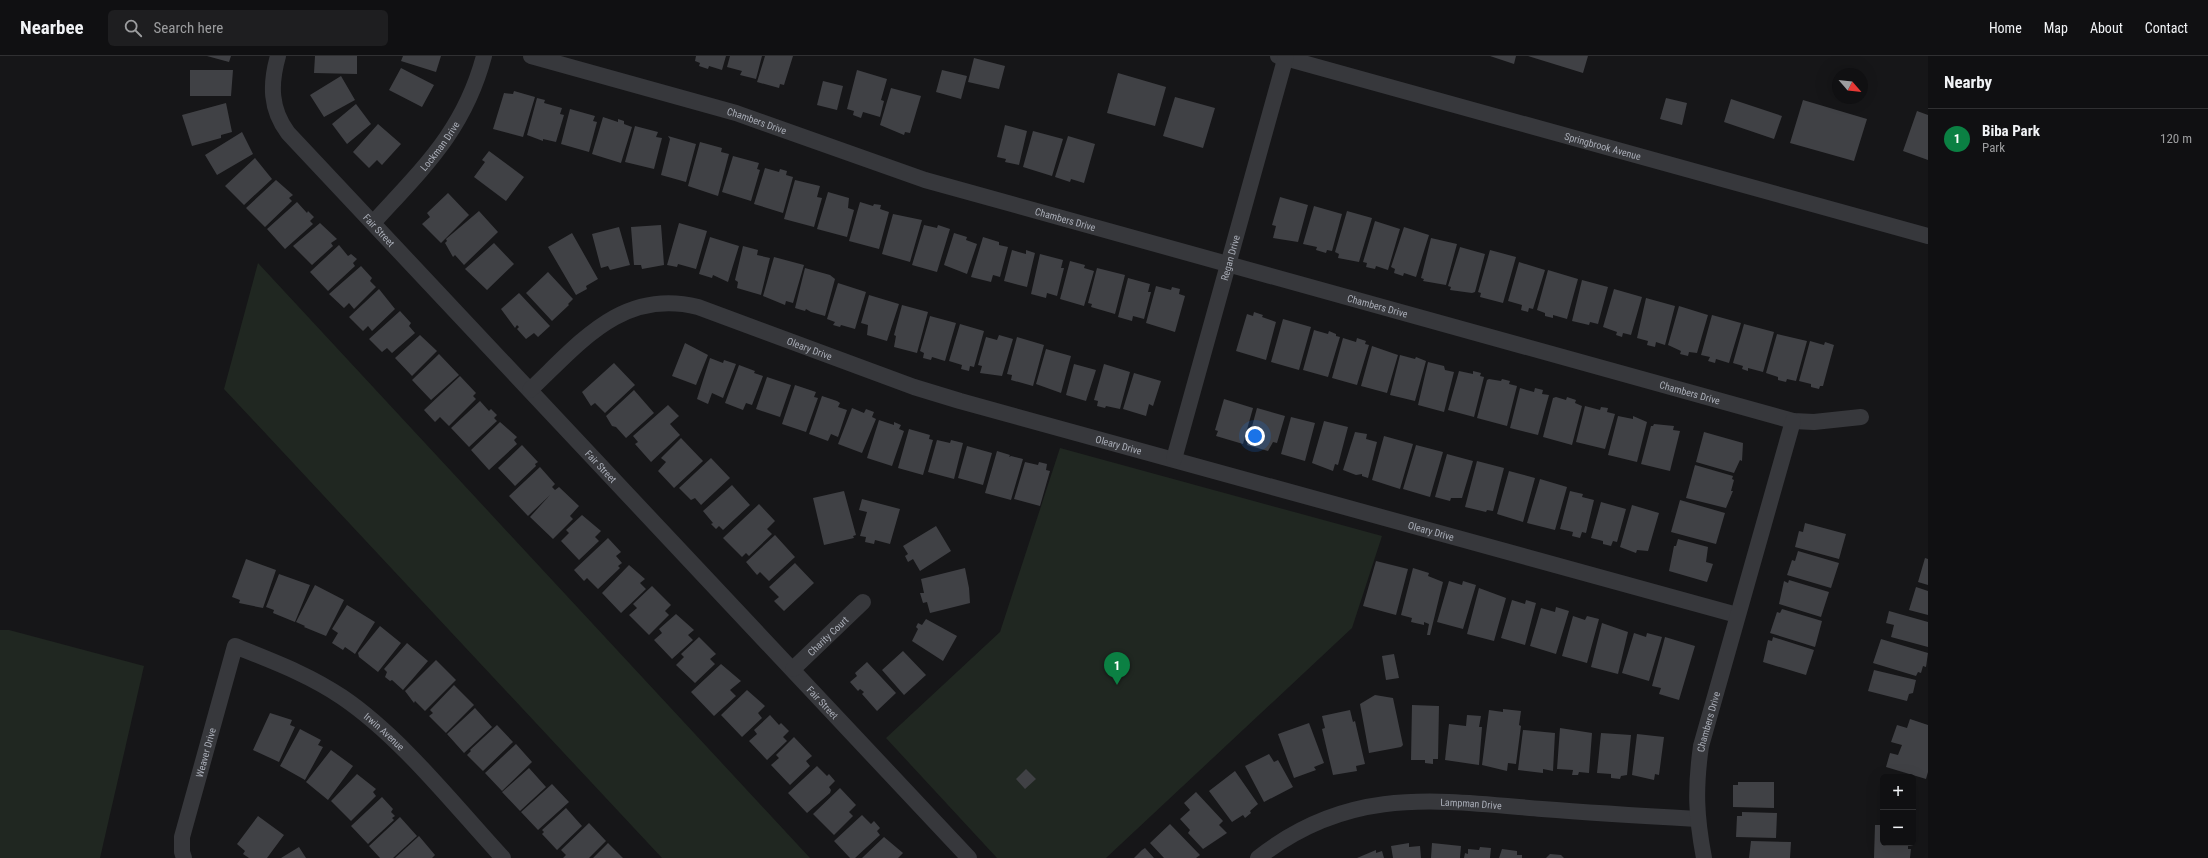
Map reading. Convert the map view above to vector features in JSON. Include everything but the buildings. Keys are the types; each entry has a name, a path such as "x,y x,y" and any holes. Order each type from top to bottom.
{"street":[{"name":"Fair Street","path":"278,56 273,76 272,93 276,114 282,124 373,223 969,858"},
{"name":"Lockman Drive","path":"373,223 435,154 450,135 468,102 484,56"},
{"name":"Chambers Drive","path":"531,56 736,113 925,180 1793,421 1701,746 1698,770 1697,819 1704,858"},
{"name":"Regan Drive","path":"1174,459 1229,264 1283,57"},
{"name":"Springbrook Avenue","path":"1283,57 1928,236"},
{"name":"Oleary Drive","path":"530,390 600,325 613,317 651,303 680,302 698,307 914,387 1737,615"},
{"path":"1793,421 1814,422 1861,417"},
{"name":"Charity Court","path":"793,670 863,602"},
{"name":"Weaver Drive","path":"184,858 182,852 182,837 235,646"},
{"name":"Irwin Avenue","path":"235,646 308,677 360,711 404,750 503,858"},
{"name":"Lampman Drive","path":"1258,858 1280,842 1328,818 1352,810 1393,802 1436,800 1609,815 1697,819"}],"shaded area":[{"path":"258,263 810,858 662,858 224,389"},
{"path":"1060,448 1382,536 1352,628 1106,858 997,858 886,738 1000,632"},
{"path":"0,630 9,630 144,666 100,858 0,858"}],"place":[{"name":"Biba Park","path":"1117,685"}]}
